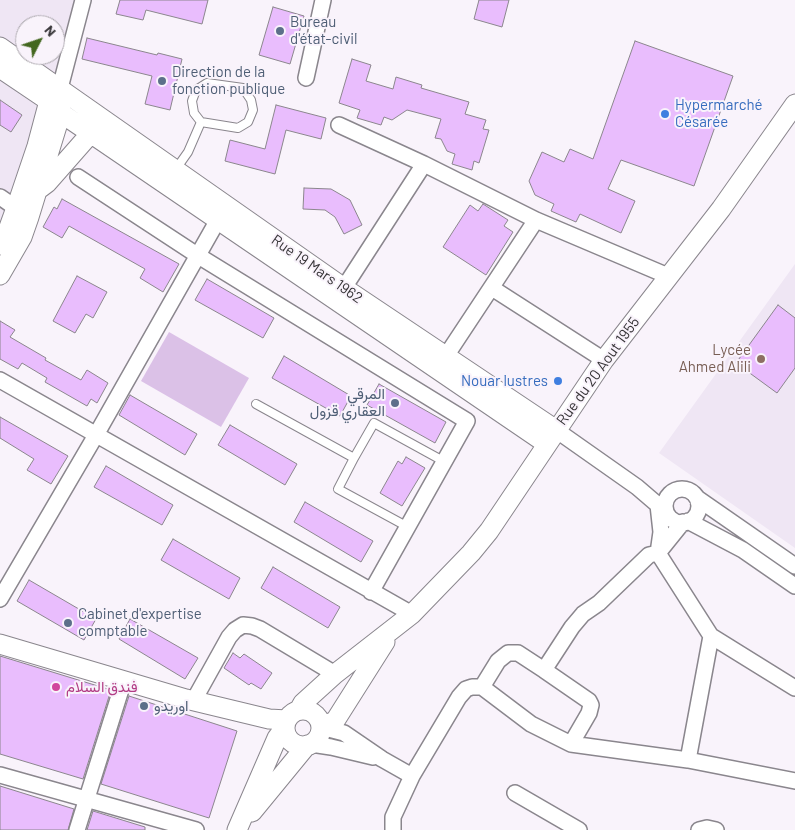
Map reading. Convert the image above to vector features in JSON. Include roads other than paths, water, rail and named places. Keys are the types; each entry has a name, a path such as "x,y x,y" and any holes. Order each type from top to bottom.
{"street":[{"path":"0,275 22,237 38,189 56,101 83,0"},
{"path":"306,78 324,0"},
{"name":"Rue 19 Mars 1962","path":"0,47 91,133 223,212 340,294 552,437 637,487 663,510"},
{"name":"Rue 19 Mars 1962","path":"0,68 176,169 223,212"},
{"path":"0,245 16,208 37,146 56,101"},
{"name":"Rue du 20 Aout 1955","path":"393,630 412,614 471,553 489,531 604,360 721,209 795,104"},
{"path":"339,125 424,164 536,220 668,276"},
{"path":"38,189 47,183 91,133"},
{"path":"340,294 424,164"},
{"path":"78,177 197,255 467,421 371,592"},
{"path":"0,197 16,208"},
{"path":"0,599 223,212"},
{"path":"446,356 536,220"},
{"path":"492,288 604,360"},
{"name":"Rue 19 Mars 1962","path":"340,294 446,356 552,437"},
{"path":"0,380 412,614"},
{"name":"Rue 19 Mars 1962","path":"637,487 674,491"},
{"path":"544,670 572,627 583,614 599,603 649,555 658,553 686,522 693,519 698,511 699,502 694,493 684,489 674,491 667,499 666,510 663,510 658,553 711,636 795,688"},
{"path":"697,498 795,566"},
{"path":"663,510 672,519 686,522 743,550 795,586"},
{"path":"194,700 229,637 243,625 260,629 335,674"},
{"path":"238,829 277,738 303,703 335,674 393,630"},
{"path":"321,727 335,721 393,630"},
{"path":"688,760 711,636"},
{"path":"0,644 194,700 269,719 291,719 306,710 316,716 321,727 318,738 309,745 238,829"},
{"path":"482,687 498,661 508,652 518,654 544,670 589,701 591,705 590,713 571,744"},
{"path":"77,830 124,680"},
{"path":"393,830 393,817 412,776 459,697 466,689 472,687 482,687 531,724 571,744 688,760 795,781"},
{"path":"291,719 286,733 297,745 332,747 382,759"},
{"path":"321,727 344,733 382,759 412,776"},
{"path":"0,775 196,830"},
{"path":"515,793 579,830"},
{"path":"699,830 708,828 716,830"}],"lane":[{"path":"207,83 243,88 251,100 252,110 248,122 238,128 202,122 194,113 192,101 196,90 207,83"},
{"path":"176,169 188,152 202,122"},
{"path":"256,404 354,458"},
{"path":"408,527 338,489 354,458 374,423 445,462"}],"place":[{"name":"Bureau d'état-civil","path":"280,31"},
{"name":"Direction de la fonction publique","path":"162,81"},
{"name":"Hypermarché Césarée","path":"665,114"},
{"name":"Lycée Ahmed Alili","path":"761,359"},
{"name":"Nouar lustres","path":"558,381"},
{"name":"المرقي العقاري قزول","path":"395,403"},
{"name":"Cabinet d'expertise comptable","path":"68,623"},
{"name":"فندق السلام","path":"56,687"},
{"name":"اوريدو","path":"144,706"}]}
